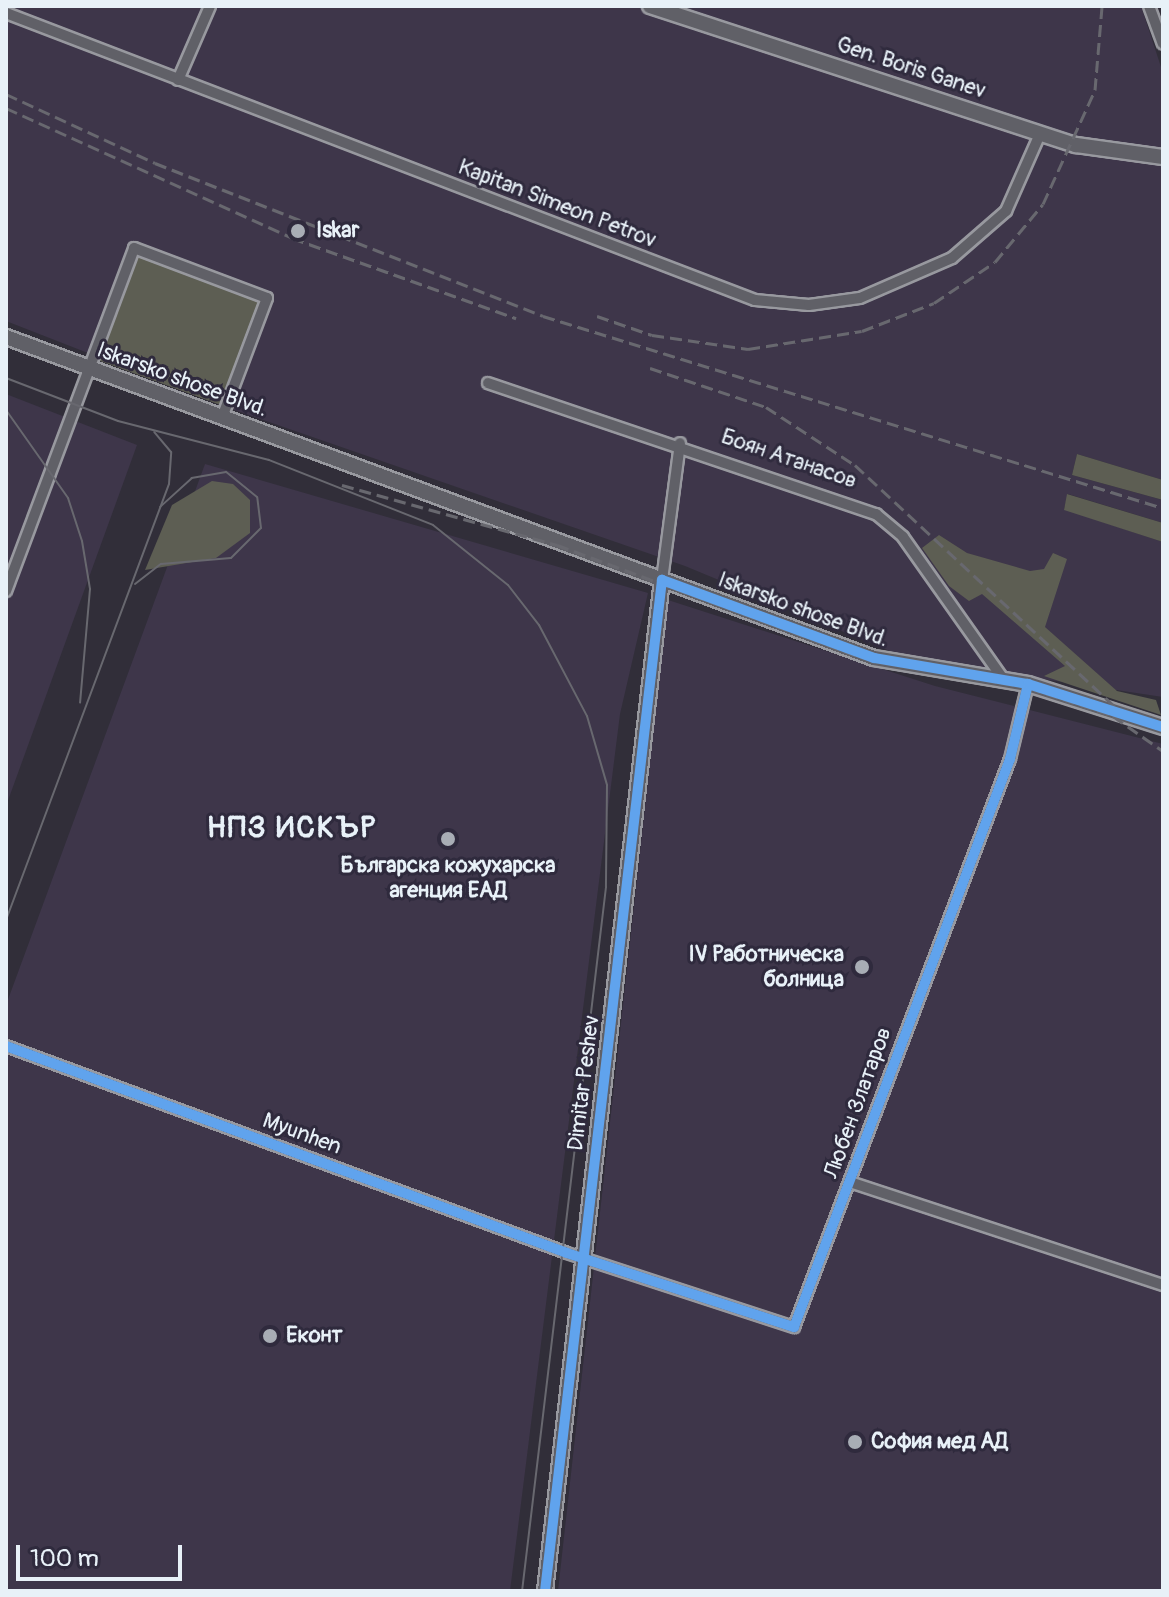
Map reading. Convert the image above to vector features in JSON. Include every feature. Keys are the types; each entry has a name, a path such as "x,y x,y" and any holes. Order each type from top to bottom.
{"main road":[{"name":"Gen. Boris Ganev","path":"650,6 1040,134 1163,157"},
{"name":"Iskarsko shose Blvd.","path":"6,337 874,658 1028,684 1163,727"},
{"name":"Dimitar Peshev","path":"545,1591 662,580"}],"street":[{"path":"178,80 210,6"},
{"path":"1149,6 1163,44"},
{"name":"Kapitan Simeon Petrov","path":"6,13 755,300 809,305 906,284 986,234 1011,201 1040,134"},
{"path":"6,591 134,248 267,298 222,418"},
{"name":"Боян Атанасов","path":"488,383 831,493 887,521 1003,679"},
{"name":"Dimitar Peshev","path":"662,580 680,443"},
{"name":"Любен Златаров","path":"583,1259 794,1327 1010,759 1028,684"},
{"name":"Myunhen","path":"6,1046 583,1259"},
{"path":"850,1182 1163,1285"}],"shaded area":[{"path":"6,6 1141,6 1163,73 1163,480 1077,454 1072,475 1163,500 1163,523 1068,494 1064,509 1163,542 1163,697 909,659 685,566 226,407 6,321"},
{"path":"134,248 267,298 226,407 92,358"},
{"path":"6,394 137,445 6,806"},
{"path":"1077,454 1163,480 1163,500 1072,475"},
{"path":"205,464 648,593 620,714 510,1591 6,1591 6,1005"},
{"path":"212,481 233,484 250,500 250,533 216,558 145,570 172,505"},
{"path":"1067,494 1163,523 1163,542 1064,510"},
{"path":"939,535 967,553 1030,571 1044,569 1053,553 1067,559 1045,627 1117,691 1156,700 1161,715 1044,676 1065,666 982,594 969,601 949,586 922,548"},
{"path":"668,600 935,686 1163,744 1163,1591 558,1591"}],"tram line":[{"path":"6,378 118,421 269,460 433,525 508,585 539,625 587,716 607,785 606,887 522,1591"},
{"path":"6,410 68,498 82,541 90,589 80,703"},
{"path":"6,920 169,484 171,452 154,432"},
{"path":"135,584 161,564 231,558 261,528 257,497 226,472 192,478 160,507"}],"railway":[{"path":"597,316 652,335 748,349 862,331 934,303 995,262 1043,204 1095,90 1102,6"},
{"path":"6,94 155,163 543,316 1163,508"},
{"path":"6,108 292,238 516,318"},
{"path":"650,368 766,407 855,465 1127,718"},
{"path":"342,485 557,545 860,657 1029,688 1113,716 1163,751"}],"cycle path":[{"path":"545,1591 662,580 874,658 1028,684 1163,727"},
{"path":"6,1046 567,1253 794,1327 1010,759 1028,684"}],"place":[{"name":"Iskar","path":"298,231"},
{"name":"Българска кожухарска агенция ЕАД","path":"448,839"},
{"name":"IV Работническа болница","path":"862,967"},
{"name":"Еконт","path":"270,1336"},
{"name":"София мед АД","path":"855,1442"}],"district":[{"name":"НПЗ ИСКЪР","path":"292,828"}]}
